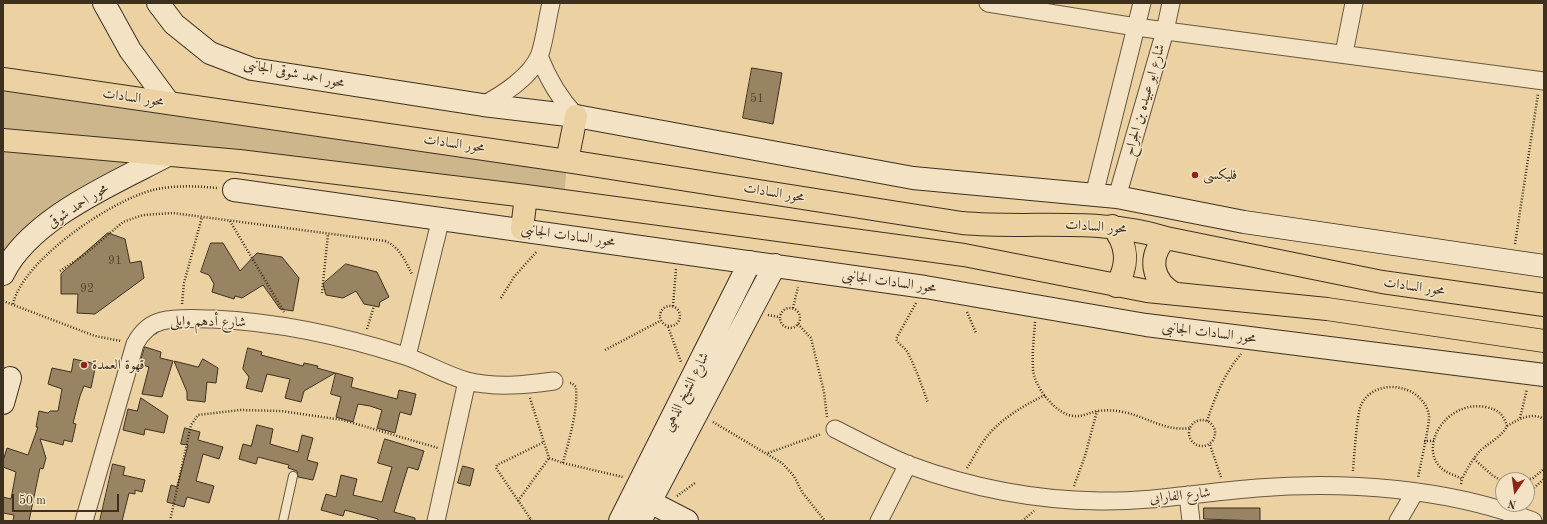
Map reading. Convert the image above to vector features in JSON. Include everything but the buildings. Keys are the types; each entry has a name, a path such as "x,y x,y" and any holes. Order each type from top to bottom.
{"main road":[{"name":"محور السادات","path":"3,79 568,161 962,223 996,225 1069,224 1112,226 1143,230 1166,238 1382,282 1544,305"},
{"path":"568,161 576,116"},
{"path":"3,140 240,161 526,196 964,255 1116,286 1175,294 1347,311 1544,341"},
{"path":"522,229 526,196"},
{"path":"1112,226 1119,235 1126,255 1122,277 1116,286"},
{"path":"1166,238 1156,252 1154,269 1161,284 1175,294"}],"street":[{"name":"محور احمد شوقى الجانبى","path":"158,3 174,24 210,53 252,69 482,105"},
{"path":"482,105 499,96 515,84 528,71 539,56 551,3"},
{"path":"988,3 1136,27 1344,53 1542,81"},
{"name":"شارع ابو عبيده بن الجراح","path":"1094,195 1142,3"},
{"name":"شارع ابو عبيده بن الجراح","path":"1117,197 1165,31 1171,3"},
{"path":"1344,53 1354,3"},
{"path":"103,6 130,50 169,103"},
{"path":"539,56 554,88 576,116"},
{"path":"482,105 576,116 913,178 1117,197 1182,208 1244,222 1544,266"},
{"name":"محور احمد شوقى","path":"5,259 75,205 168,155"},
{"name":"محور السادات الجانبى","path":"234,190 551,233 925,287 1146,325 1538,374"},
{"path":"407,356 441,218"},
{"name":"شارع الشيخ الذهبى","path":"620,521 690,385 750,262"},
{"name":"شارع الشيخ الذهبى","path":"645,511 775,265"},
{"name":"شارع أدهم وايلى","path":"84,521 135,344 141,334 151,325 161,321 181,318 238,321 294,328 362,343 407,356 467,381 495,385 525,385 554,380"},
{"path":"3,403 10,378"},
{"path":"436,521 467,381"},
{"name":"شارع الفارابى","path":"835,429 908,464 959,481 1011,493 1069,500 1129,501 1289,486 1351,487 1415,492 1511,512 1533,521"},
{"path":"879,521 908,464"},
{"path":"1398,521 1415,492"},
{"path":"1188,495 1191,521"},
{"path":"645,511 687,521"}],"lane":[{"path":"283,521 293,476"}],"path":[{"path":"1512,262 1542,81"},
{"path":"13,304 14,296 38,263 74,231 114,206 153,190 194,186 234,190"},
{"path":"60,271 84,256 123,222 143,215 173,213 385,241 393,244 399,250 422,292"},
{"path":"181,318 184,283 202,217"},
{"path":"230,221 294,328"},
{"path":"501,298 514,277 551,233"},
{"path":"322,293 328,234"},
{"path":"673,306 678,251"},
{"path":"925,287 897,334 896,339 898,343 904,346 909,354 928,403"},
{"path":"3,301 95,336 135,344"},
{"path":"362,343 374,306"},
{"path":"673,306 664,308 659,316 660,321 668,327 690,385"},
{"path":"668,327 677,325 680,321 680,312 673,306"},
{"path":"1036,306 1032,369 1035,379 1053,405 1062,412 1074,416 1097,411 1113,410 1128,413 1166,427 1180,430 1190,428 1197,421 1207,421 1212,424 1215,432 1215,437 1210,445"},
{"path":"788,308 793,308 800,315 798,324 791,328 782,326 780,322 781,312 788,308"},
{"path":"605,350 660,321"},
{"path":"767,454 835,429 827,419 824,392 811,338 798,324"},
{"path":"1207,421 1214,398 1225,376 1254,338"},
{"path":"1520,418 1538,374"},
{"path":"554,380 572,383 576,387 573,421 563,463"},
{"path":"525,385 549,458"},
{"path":"1351,487 1360,406 1367,397 1376,390 1387,387 1398,387 1409,390 1418,397 1425,406 1429,416 1415,492"},
{"path":"959,481 989,434 1002,421 1022,406 1045,395"},
{"path":"1462,479 1444,470 1438,462 1434,452 1436,434 1442,422 1451,413 1463,407 1476,405 1497,410 1504,417 1507,426"},
{"path":"170,521 191,425 198,415 240,410 281,411 342,420 452,452"},
{"path":"1069,500 1085,456 1097,411"},
{"path":"697,412 782,463 794,476 802,492 825,521"},
{"path":"1457,500 1462,479 1479,452 1503,434 1507,426 1520,418 1536,416 1544,419"},
{"path":"1190,428 1189,433 1192,442 1200,446 1210,445"},
{"path":"1424,441 1435,442"},
{"path":"527,521 531,520 496,468 498,465 544,442"},
{"path":"1210,445 1226,491"},
{"path":"549,458 563,463 641,481"},
{"path":"518,501 549,458"},
{"path":"1474,459 1495,477"},
{"path":"1541,481 1536,475 1544,469"},
{"path":"1535,487 1544,479"}],"shaded area":[{"path":"3,80 567,161 564,201 168,155 113,183 3,274"}],"place":[{"name":"فليكسى","path":"1195,175"},
{"name":"قهوة العمدة","path":"84,365"}]}
